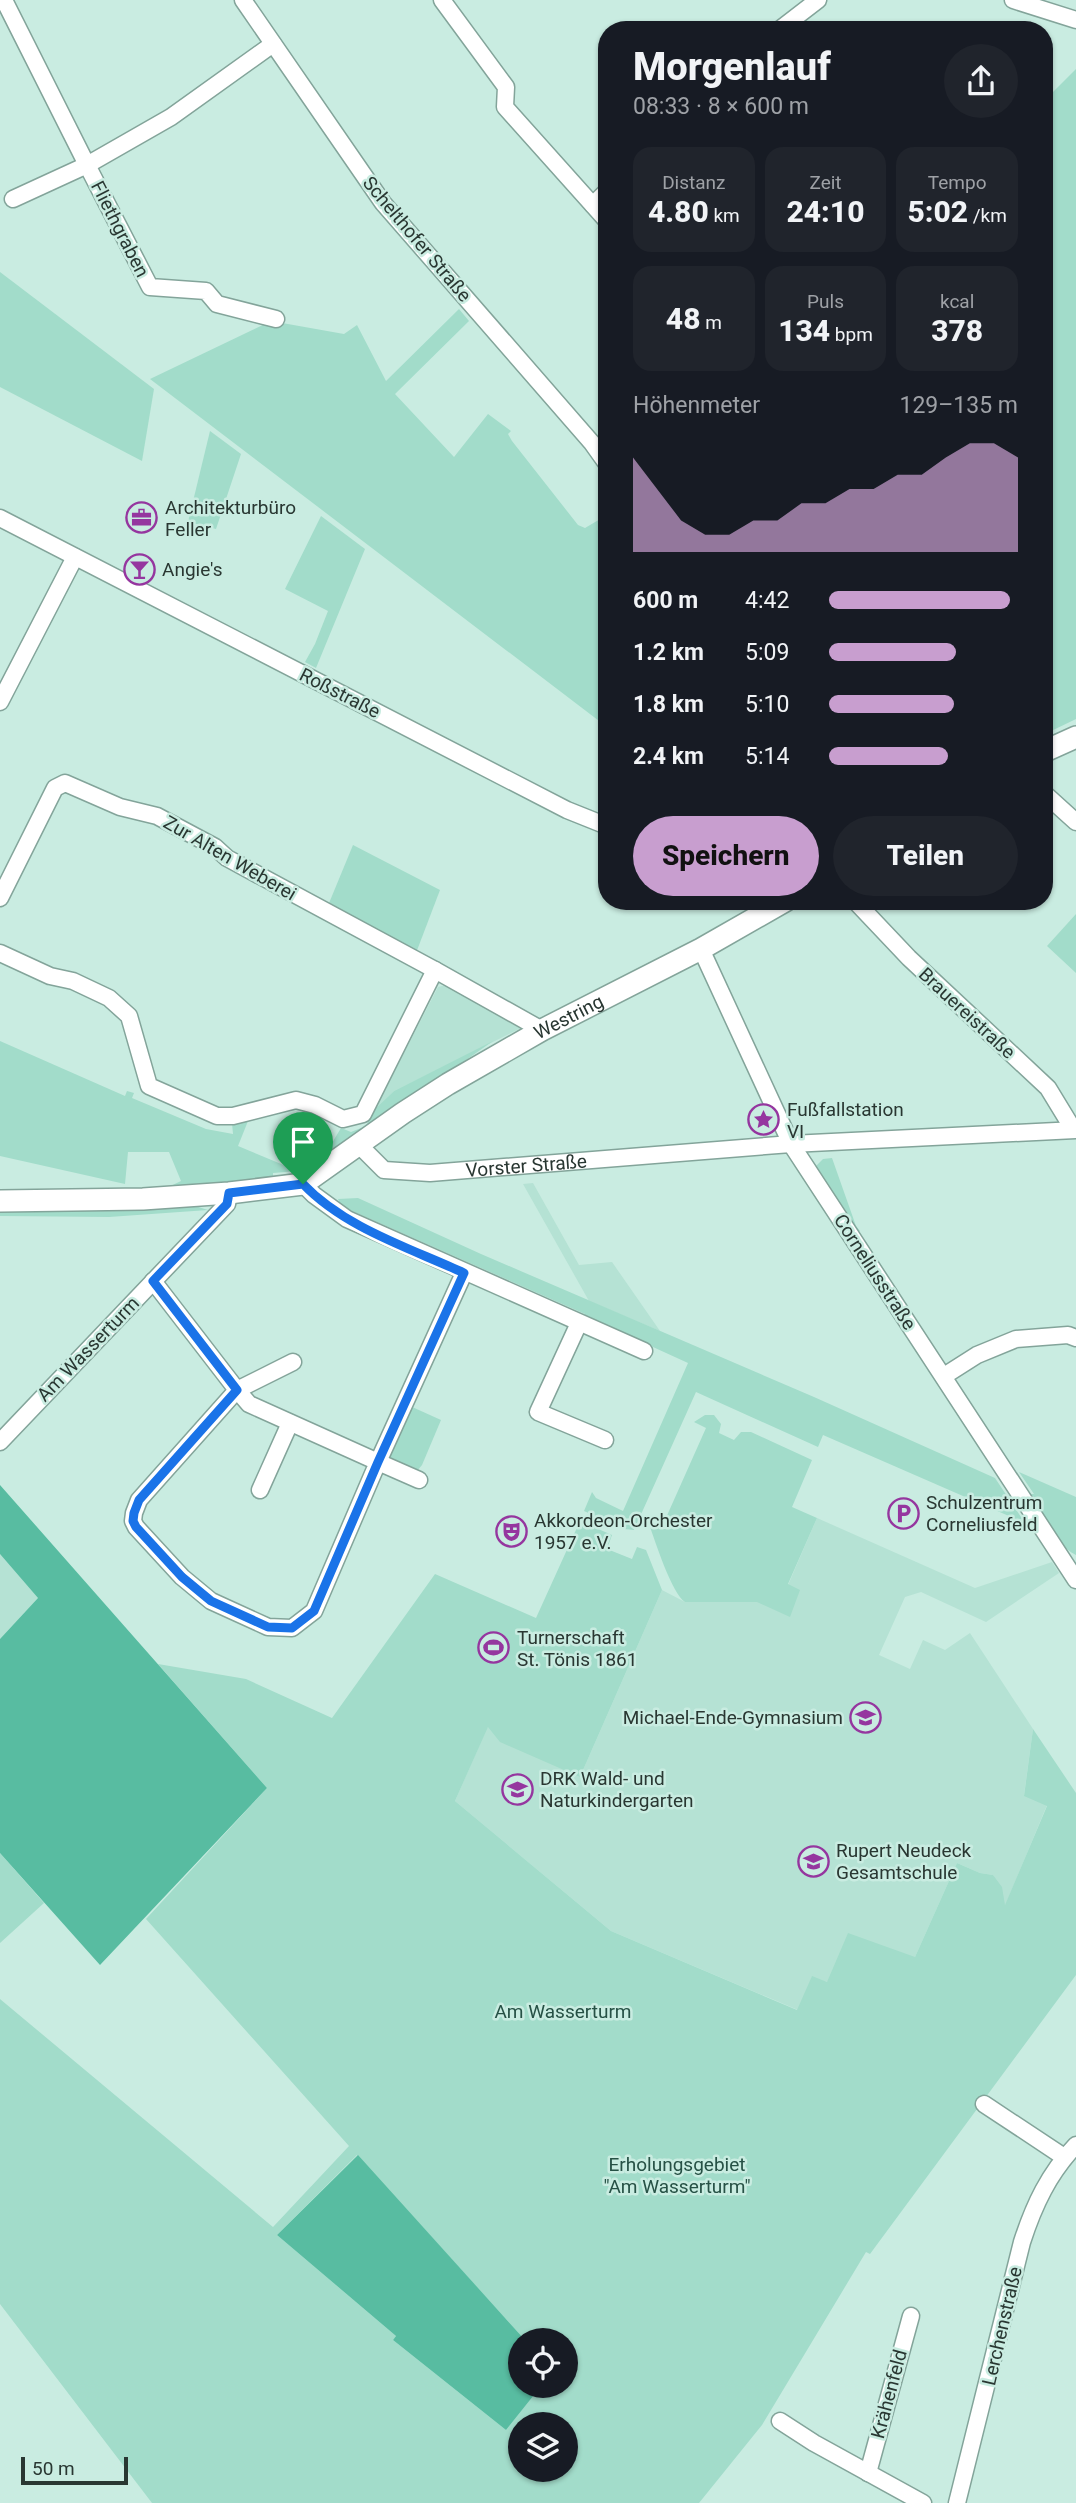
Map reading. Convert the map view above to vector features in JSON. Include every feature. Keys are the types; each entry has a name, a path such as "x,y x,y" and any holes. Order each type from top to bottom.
{"street":[{"name":"Fliethgraben","path":"4,0 150,287 206,291 216,304 276,319"},
{"name":"Schelthofer Straße","path":"243,0 383,204 598,450"},
{"path":"442,0 463,25 506,87 505,107 598,210"},
{"path":"791,21 818,0"},
{"path":"1013,0 1076,20"},
{"name":"Fliethgraben","path":"13,199 86,164 171,117 273,44"},
{"path":"593,205 598,200"},
{"name":"Roßstraße","path":"0,518 567,810 598,822"},
{"path":"0,702 75,557"},
{"path":"1053,747 1076,737"},
{"name":"Zur Alten Weberei","path":"0,898 55,788 65,783 120,807 157,816 215,847 227,858 542,1030"},
{"path":"1053,801 1076,822"},
{"name":"Westring","path":"359,1145 408,1109 542,1030 769,910"},
{"name":"Brauereistraße","path":"864,910 909,958 1048,1088 1075,1129"},
{"name":"Corneliusstraße","path":"701,948 791,1144 1076,1580"},
{"path":"0,953 50,976 73,981 110,998 129,1016 149,1086 217,1115 233,1116 296,1100 315,1105 343,1119 363,1114 435,970"},
{"name":"Vorster Straße","path":"359,1145 384,1170 430,1173 791,1144 1075,1129"},
{"path":"0,1200 143,1199 303,1184 359,1145"},
{"path":"303,1184 347,1219 644,1351"},
{"name":"Am Wasserturm","path":"0,1441 227,1204 229,1193"},
{"path":"293,1362 237,1390 135,1506 133,1521 141,1534 182,1577 211,1601 268,1627 292,1628 314,1611 464,1273"},
{"path":"153,1281 249,1404 419,1480"},
{"path":"579,1323 538,1412 605,1440"},
{"path":"944,1376 977,1355 1016,1339 1068,1335 1076,1338"},
{"path":"260,1490 290,1423"},
{"path":"984,2104 1064,2157"},
{"name":"Lerchenstraße","path":"957,2503 1022,2242 1033,2210 1053,2171 1076,2145"},
{"name":"Krähenfeld","path":"868,2473 911,2316"},
{"path":"780,2421 814,2443 923,2503"}],"shaded area":[{"path":"446,985 525,1026 394,1091 375,1109 438,987"},
{"path":"533,1183 579,1265 612,1262 660,1331 589,1301 523,1184"},
{"path":"817,1518 975,1588 1052,1562 1059,1573 986,1622 921,1592 905,1597 879,1655 910,1669 923,1640 945,1650 970,1633 1033,1729 1024,1795 1047,1805 1005,1906 993,1875 980,1873 957,1863 915,1957 826,1982 812,1977 798,2010 611,1931 455,1801 488,1726 580,1777 662,1590 685,1602 757,1602 788,1585"},
{"path":"0,1554 38,1598 0,1639"}],"green space":[{"path":"1076,69 1076,719 1053,730 1053,92"},
{"path":"0,272 154,389 142,461 0,387"},
{"path":"459,309 469,321 395,394 454,457 488,414 511,431 508,434 512,441 578,525 585,528 598,520 598,720 150,379 271,321 344,334 357,325 386,381"},
{"path":"210,431 241,454 216,529 188,522"},
{"path":"321,516 365,549 316,668 305,662 328,611 285,589"},
{"path":"353,845 440,890 416,953 327,908"},
{"path":"1076,914 1076,973 1047,946"},
{"path":"0,1041 125,1096 127,1091 134,1093 132,1098 206,1129 233,1134 232,1123 244,1119 248,1121 238,1146 298,1171 273,1173 273,1178 158,1192 181,1181 169,1152 128,1152 125,1184 0,1156"},
{"path":"493,1041 320,1163 341,1128 351,1132 366,1126 375,1109 394,1091"},
{"path":"832,1158 860,1231 855,1232 818,1176 816,1166 823,1159"},
{"path":"358,1198 995,1478 1025,1523 823,1435 818,1447 696,1392 634,1530 624,1529 584,1511 592,1492 596,1498 623,1511 688,1363 585,1314 341,1206 338,1199"},
{"path":"192,1205 208,1210 109,1217 0,1216 0,1207"},
{"path":"410,1406 441,1420 417,1471 391,1459 390,1451"},
{"path":"705,1415 714,1415 721,1424 719,1433 734,1440 741,1432 751,1432 812,1460 792,1507 817,1518 788,1584 800,1590 790,1617 757,1602 685,1602 664,1566 649,1524 661,1529 706,1428 694,1422"},
{"path":"1019,1472 1076,1497 1076,1555 1061,1544 1049,1528 1031,1494 1034,1494"},
{"path":"0,1485 267,1788 100,1965 0,1853 0,1639 38,1598 0,1554"},
{"name":"Erholungsgebiet \"Am Wasserturm\"","path":"580,1521 612,1535 607,1549 632,1559 637,1547 646,1550 662,1590 580,1777 500,1742 488,1727 455,1801 611,1931 797,2010 812,1976 827,1982 848,1933 915,1957 957,1863 980,1873 993,1875 1002,1887 1005,1905 1047,1806 1024,1796 1033,1729 1076,1793 1076,1975 870,2254 866,2252 762,2425 699,2503 152,2503 0,2304 0,1999 273,2227 349,2146 146,1919 267,1788 158,1664 246,1679 332,1718 435,1574 536,1618","holes":["357,2155 514,2328 578,2328 578,2398 532,2398 520,2412 578,2412 578,2482 508,2482 508,2428 506,2430 393,2340 396,2336 277,2235"]},
{"path":"0,1853 44,1903 0,1943"},
{"path":"358,2155 514,2328 508,2328 508,2398 532,2398 520,2412 508,2412 506,2430 393,2340 396,2336 277,2235"}],"place":[{"name":"Architekturbüro Feller","path":"142,518"},
{"name":"Angie's","path":"139,569"},
{"name":"Fußfallstation VI","path":"764,1120"},
{"name":"Schulzentrum Corneliusfeld","path":"903,1513"},
{"name":"Akkordeon-Orchester 1957 e.V.","path":"511,1531"},
{"name":"Turnerschaft St. Tönis 1861","path":"494,1648"},
{"name":"Michael-Ende-Gymnasium","path":"866,1717"},
{"name":"DRK Wald- und Naturkindergarten","path":"517,1789"},
{"name":"Rupert Neudeck Gesamtschule","path":"813,1861"}],"route":[{"path":"303,1184 347,1219 464,1273 314,1611 292,1628 268,1627 211,1601 182,1577 141,1534 133,1521 135,1506 139,1500 237,1390 153,1281 227,1204 229,1193 303,1184"}]}
